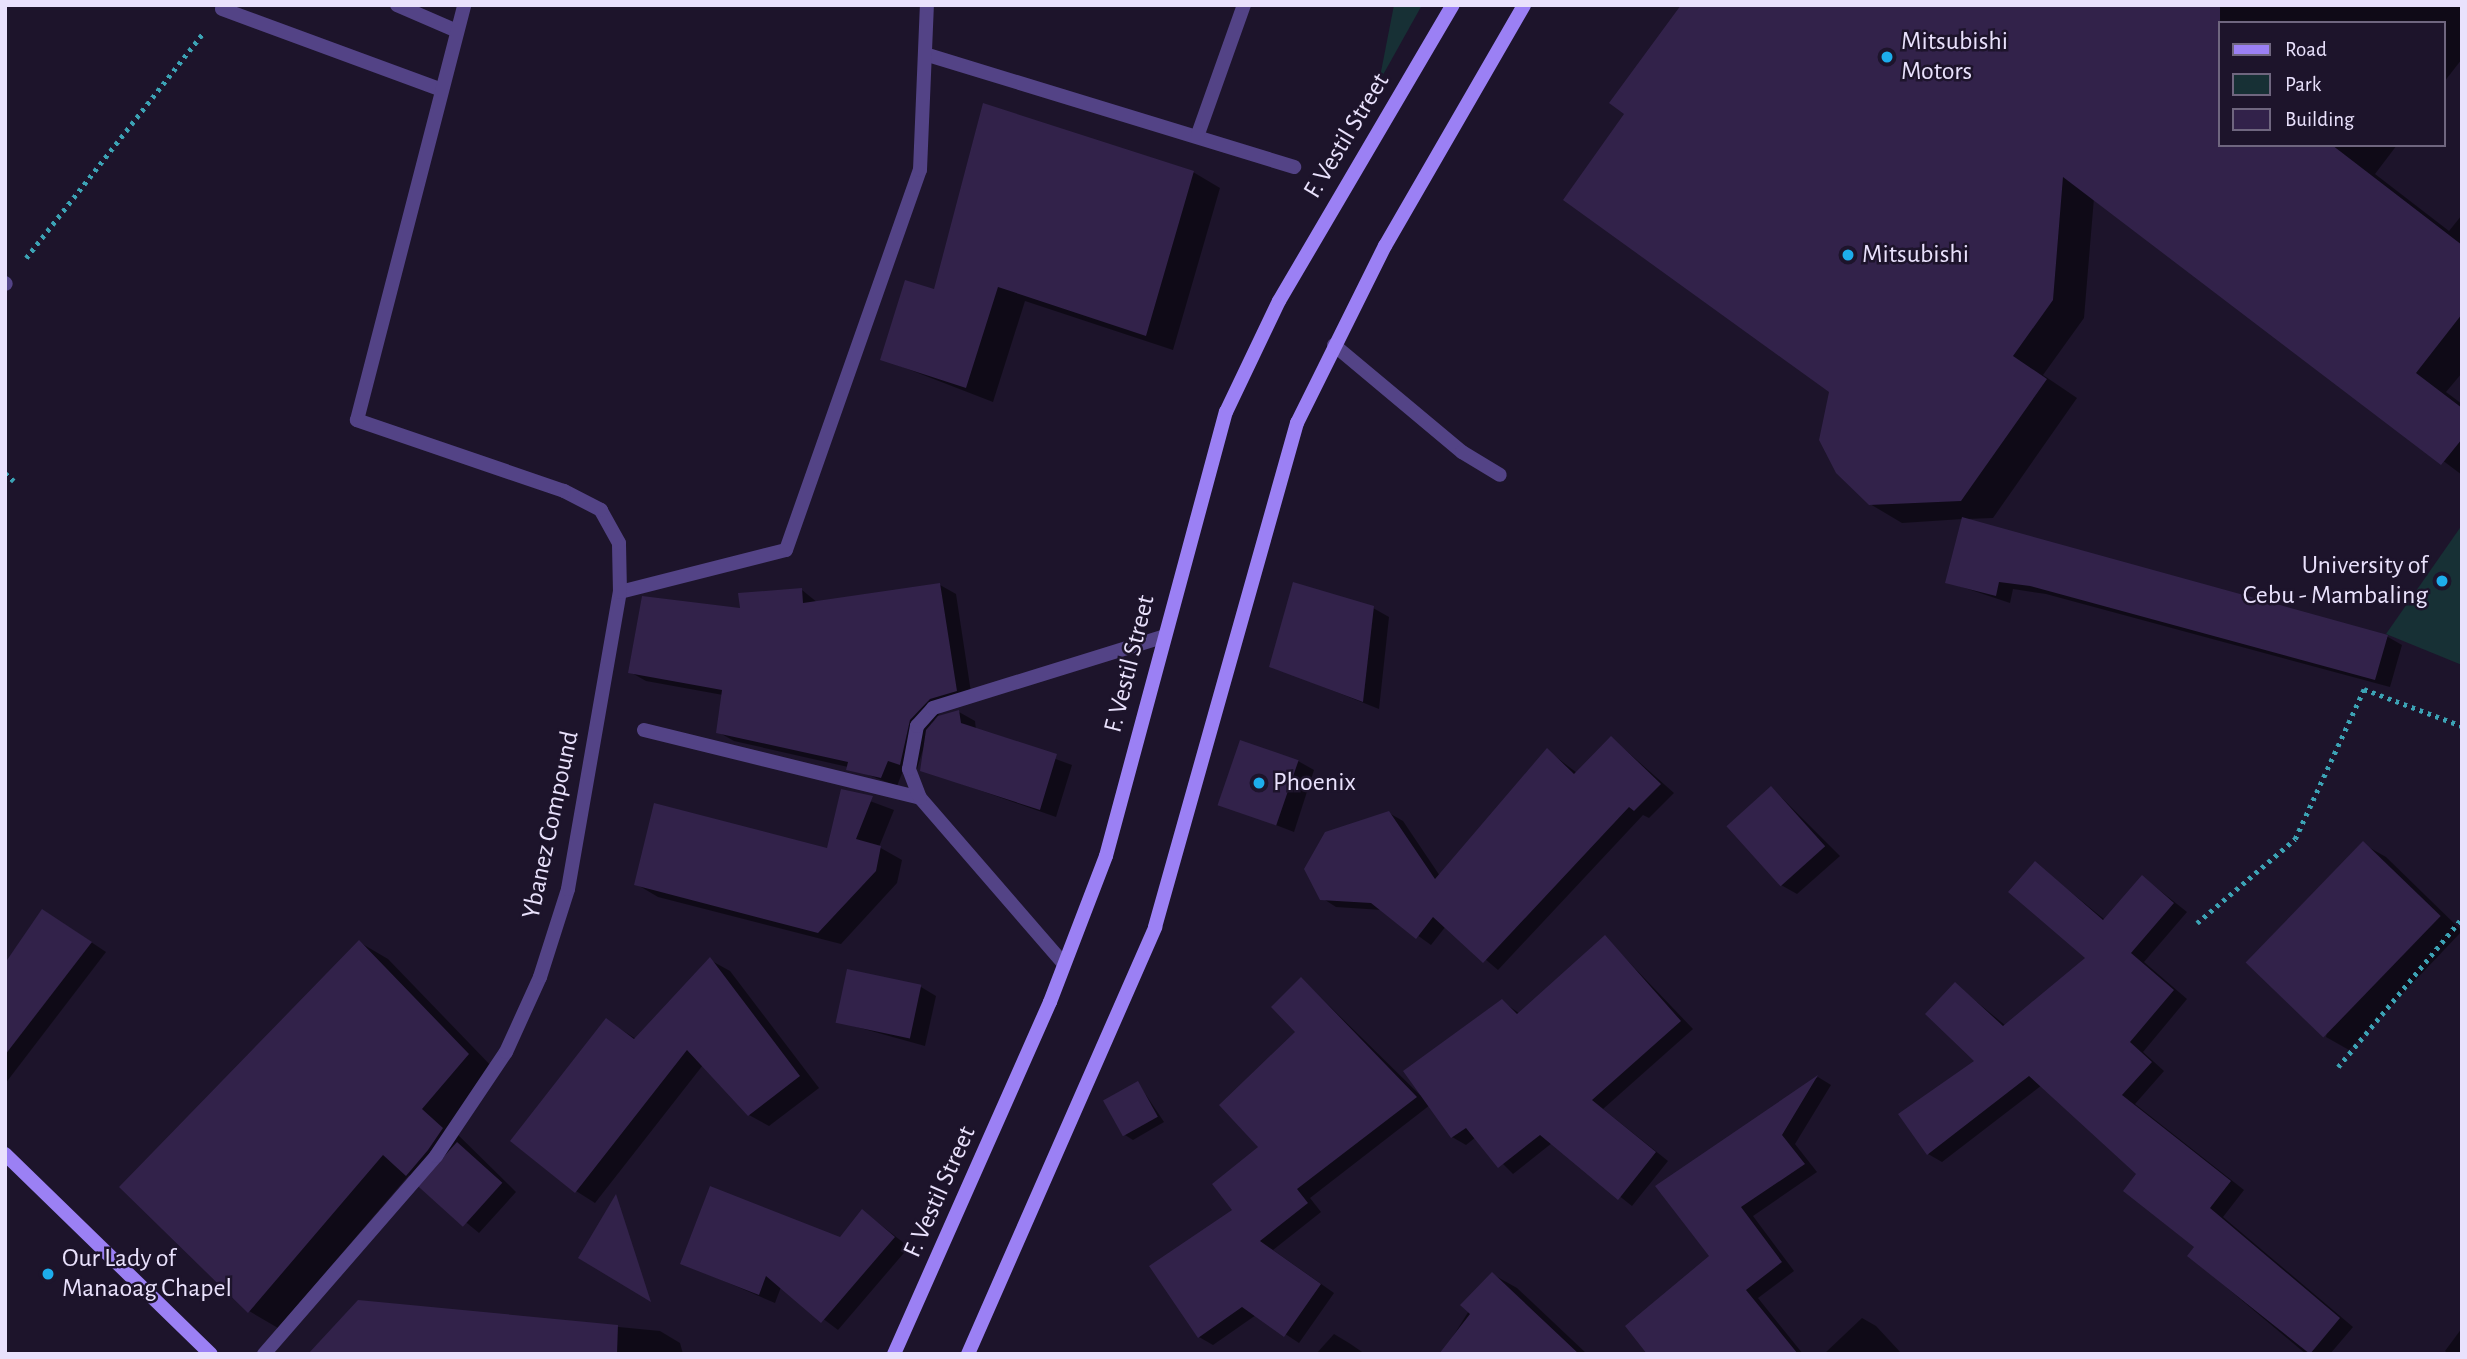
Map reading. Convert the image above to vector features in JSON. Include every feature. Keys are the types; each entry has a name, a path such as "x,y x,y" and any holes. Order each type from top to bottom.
{"main road":[{"name":"F. Vestil Street","path":"894,1354 1065,964 1106,856 1162,637 1226,412 1279,301 1453,5"},
{"path":"968,1354 1155,927 1272,503 1297,423 1334,345 1524,5"},
{"path":"5,1154 211,1354"}],"street":[{"path":"397,5 457,31"},
{"path":"222,9 440,89 464,5"},
{"path":"620,592 786,550 920,170 928,55 927,5"},
{"path":"1198,134 1244,5"},
{"path":"928,55 1198,134 1294,167"},
{"name":"Ybanez Compound","path":"264,1354 436,1156 506,1052 540,976 568,889 620,592 620,544 601,510 564,491 357,421 440,89"},
{"path":"1334,345 1462,452 1500,475"},
{"path":"1065,964 920,798 909,769 917,726 933,708 1162,637"},
{"path":"644,730 920,798"}],"path":[{"path":"5,284 222,9"},
{"path":"5,473 14,481"},
{"path":"2197,923 2295,839 2364,689 2462,726"},
{"path":"2338,1067 2462,918"}],"green space":[{"path":"1394,5 1422,5 1379,82"},
{"name":"University of Cebu - Mambaling","path":"2462,525 2462,665 2386,634"}],"building":[{"name":"Mitsubishi","path":"1681,5 2220,5 2218,147 2335,147 2462,245 2462,314 2416,373 2462,408 2462,439 2441,465 2063,177 2053,300 2013,356 2047,379 1961,501 1869,505 1836,473 1819,440 1829,392 1563,200 1624,114 1609,103"},
{"path":"983,103 1194,171 1146,336 998,287 966,388 880,360 905,280 934,289"},
{"path":"1962,517 2388,635 2375,680 2030,586 1999,582 1996,596 1945,583"},
{"path":"1293,582 1374,606 1363,702 1269,667"},
{"path":"940,583 957,691 930,699 910,720 900,765 888,761 881,778 846,770 848,762 716,733 722,690 628,673 642,596 740,608 738,593 802,588 803,603"},
{"path":"959,710 961,723 1057,754 1040,810 920,771 926,730 938,716"},
{"path":"1611,736 1661,784 1634,811 1629,807 1483,963 1433,917 1416,939 1371,903 1320,900 1304,869 1325,832 1389,811 1435,879 1547,748 1574,774"},
{"name":"Phoenix","path":"1240,740 1299,760 1276,825 1218,805"},
{"path":"1771,786 1825,846 1781,886 1726,826"},
{"path":"841,789 873,796 856,839 881,846 876,871 818,933 634,885 654,803 827,848"},
{"path":"2363,841 2441,916 2323,1038 2246,963"},
{"path":"2035,861 2103,920 2142,875 2174,903 2131,953 2174,990 2130,1042 2152,1062 2122,1095 2231,1181 2210,1208 2340,1318 2310,1354 2187,1256 2194,1247 2123,1191 2136,1174 2029,1076 1927,1155 1898,1114 1974,1061 1925,1014 1955,982 2003,1026 2085,958 2008,892"},
{"path":"42,909 92,942 5,1055 5,963"},
{"path":"1605,935 1681,1021 1592,1100 1656,1152 1618,1200 1540,1135 1498,1168 1466,1128 1451,1138 1403,1071 1502,999 1517,1014"},
{"path":"359,940 469,1054 422,1109 443,1128 406,1176 383,1155 248,1313 119,1187"},
{"path":"710,957 800,1076 748,1116 687,1050 575,1193 510,1141 606,1018 634,1039"},
{"path":"847,969 921,985 910,1039 836,1023"},
{"path":"1301,977 1417,1097 1297,1189 1308,1203 1260,1241 1321,1284 1284,1337 1242,1307 1198,1338 1149,1266 1232,1210 1212,1184 1258,1147 1219,1105 1295,1032 1271,1007"},
{"path":"1818,1075 1782,1135 1805,1164 1741,1207 1782,1262 1746,1290 1798,1354 1647,1354 1625,1326 1709,1256 1655,1186"},
{"path":"1138,1081 1158,1117 1123,1136 1103,1100"},
{"path":"457,1142 502,1183 463,1227 418,1186"},
{"path":"710,1186 840,1237 862,1209 895,1237 821,1323 766,1276 759,1295 680,1264"},
{"path":"616,1194 651,1302 578,1258"},
{"path":"1492,1272 1579,1354 1439,1354 1470,1314 1460,1305"},
{"path":"358,1300 618,1325 617,1354 308,1354"}],"place":[{"name":"Mitsubishi Motors","path":"1887,57"},
{"name":"Mitsubishi","path":"1848,255"},
{"name":"University of Cebu - Mambaling","path":"2442,581"},
{"name":"Phoenix","path":"1259,783"},
{"name":"Our Lady of Manaoag Chapel","path":"48,1274"}]}
